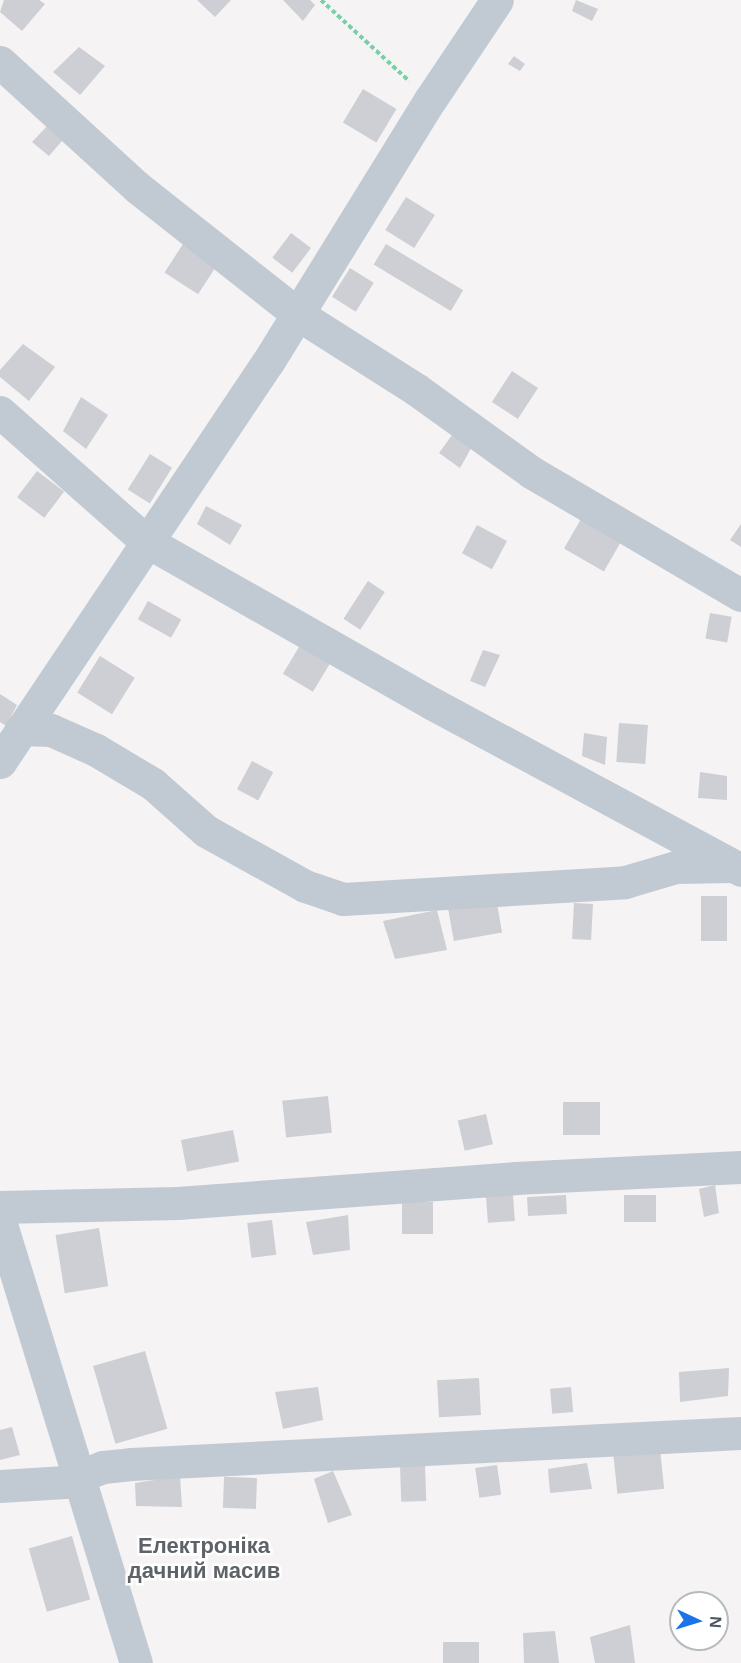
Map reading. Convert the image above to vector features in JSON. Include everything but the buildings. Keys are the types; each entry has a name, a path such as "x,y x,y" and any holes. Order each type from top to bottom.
{"street":[{"path":"6,749 299,315 430,99 497,0"},
{"path":"0,62 138,188 299,315 417,390 531,472 741,595"},
{"path":"0,412 146,542 433,704 639,812 736,868"},
{"path":"6,749 51,730 96,750 153,784 206,831 305,886 343,899 625,882 676,867 736,868"},
{"path":"0,1207 177,1203 515,1178 741,1167"},
{"path":"0,1221 136,1663"},
{"path":"0,1486 65,1482 103,1467 131,1464 741,1433"}],"path":[{"path":"321,0 430,99"}],"district":[{"name":"Електроніка дачний масив","path":"204,1558"}]}
